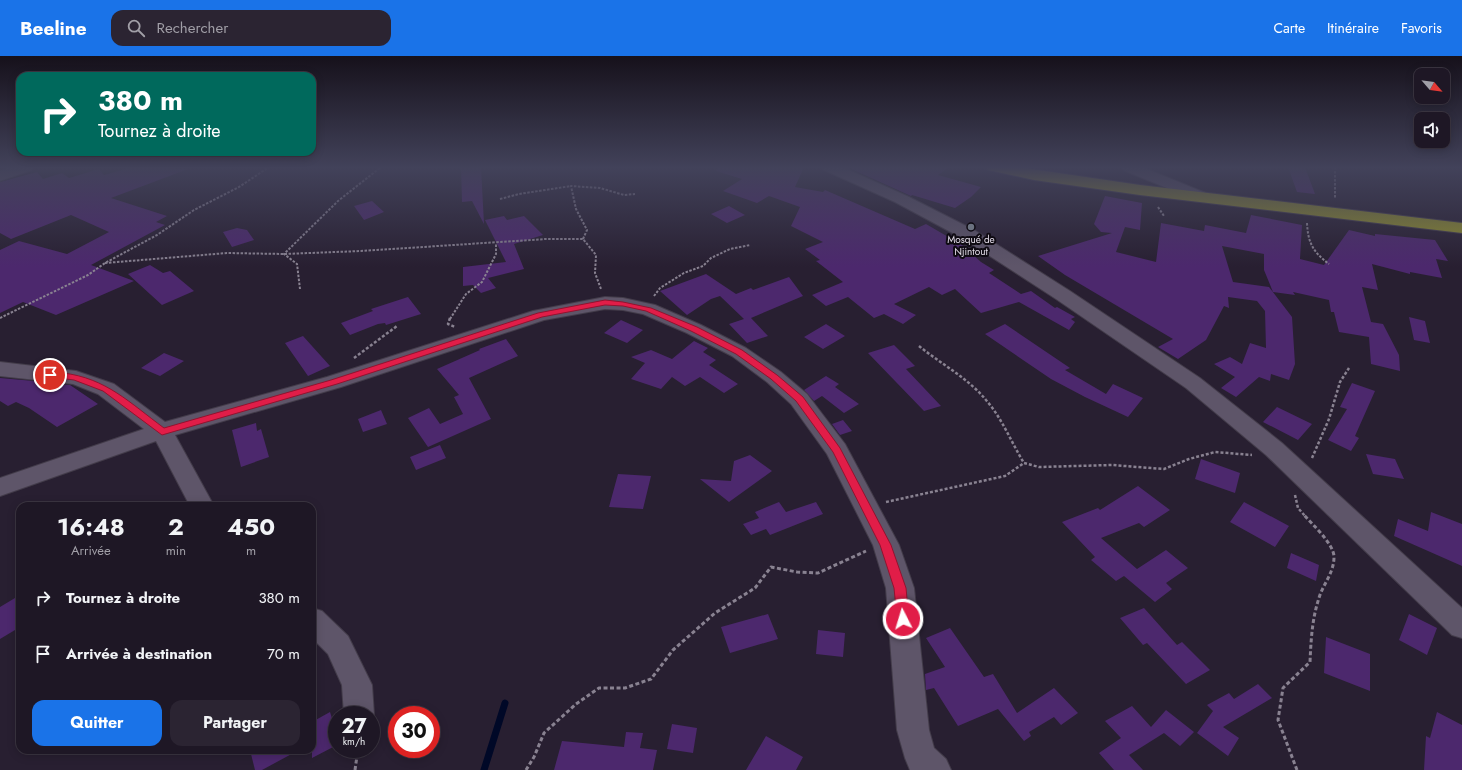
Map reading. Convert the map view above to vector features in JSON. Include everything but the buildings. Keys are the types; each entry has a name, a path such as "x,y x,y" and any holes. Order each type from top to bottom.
{"highway":[{"path":"1230,200 1462,228"}],"street":[{"path":"901,200 929,213 1007,258 1194,383 1274,449 1462,626"},
{"path":"0,487 162,431 334,382 540,315 605,303 623,304 648,309 688,326 739,352 774,377 800,399 837,450 886,545 900,588 913,730 921,758 935,770"},
{"path":"0,369 76,378 106,389 162,431 200,502"},
{"path":"316,624 338,645 357,685 358,706"}],"path":[{"path":"0,318 88,275 105,263 157,235 194,210 213,200"},
{"path":"284,254 339,200"},
{"path":"573,200 580,221 587,230 583,239"},
{"path":"1333,200 1333,207 1335,213"},
{"path":"1304,209 1309,217 1308,230 1314,254 1329,264"},
{"path":"105,263 197,254 284,254 546,239 583,239"},
{"path":"583,239 596,255 595,273 605,303"},
{"path":"463,340 460,330 448,324 468,292 482,282 485,270 495,261 498,250 496,243"},
{"path":"648,309 654,296 660,288 684,273 703,266 710,258 719,253 750,245"},
{"path":"284,254 297,264 300,289"},
{"path":"334,382 336,373 386,332 397,326"},
{"path":"919,346 938,362 978,390 988,401 1024,462 1039,467 1112,465 1164,469 1189,459 1215,452 1250,455 1274,449"},
{"path":"1297,770 1278,720 1283,688 1310,662 1312,628 1319,596 1331,573 1334,556 1324,537 1298,508 1295,496 1302,475 1329,419 1340,382 1349,368"},
{"path":"866,504 881,503 1005,476 1024,462"},
{"path":"526,770 534,757 544,733 576,704 599,688 625,688 651,679 673,650 715,613 755,588 771,567 797,572 818,573 854,556 886,545"},
{"path":"355,770 357,758"}],"waterway":[{"path":"484,770 505,703"}],"place":[{"name":"Mosqué de Njintout","path":"971,227"}],"route":[{"path":"50,375 76,378 106,389 162,431 334,382 540,315 569,308 605,303 623,304 648,309 694,329 739,352 774,377 800,399 837,450 886,545 900,588 903,619"}]}
